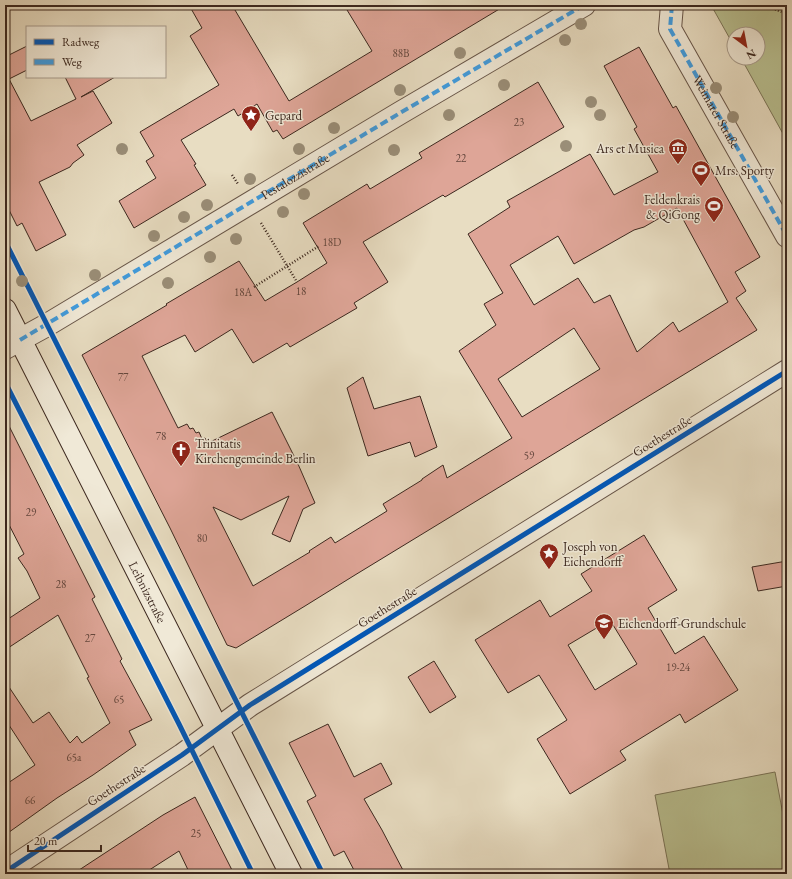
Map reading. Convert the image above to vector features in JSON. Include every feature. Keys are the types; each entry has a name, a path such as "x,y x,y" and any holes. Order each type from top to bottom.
{"street":[{"name":"Pestalozzistraße","path":"12,344 584,5"},
{"name":"Weimarer Straße","path":"672,5 670,29 787,236"},
{"name":"Leibnizstraße","path":"5,310 12,344 218,728 291,874"},
{"name":"Goethestraße","path":"5,872 178,758 250,705 787,371"}],"path":[{"path":"764,5 787,14"},
{"path":"266,232 297,282"},
{"path":"254,287 319,246"}],"green space":[{"path":"711,5 787,5 787,141 745,66 766,66 766,26 726,26 726,32"},
{"path":"775,772 787,836 787,874 670,874 655,795"}],"building":[{"path":"189,5 232,5 289,101 372,51 344,5 506,5 283,139 277,130 273,132 257,104 238,116 234,109 181,140 196,164 194,165 206,185 134,228 119,201 156,178 146,161 154,156 140,132 219,85 190,36 202,28"},
{"path":"26,46 26,70 9,79 31,121 76,99 66,78 113,78 81,97 93,91 112,123 77,145 84,155 70,167 39,182 66,235 36,251 22,223 17,226 5,202 5,57"},
{"path":"639,47 673,108 676,106 760,257 735,272 746,291 736,298 757,330 236,648 227,645 170,528 82,355 239,261 265,301 297,282 327,263 303,223 367,184 370,189 422,158 419,153 538,82 564,127 445,197 443,195 363,242 388,282 354,303 357,308 290,347 287,343 253,363 232,329 195,352 185,335 142,356 178,428 187,424 190,429 193,428 196,433 199,432 202,439 205,438 208,443 272,412 298,464 315,503 303,509 290,542 272,534 289,496 241,520 213,507 253,586 310,552 309,551 331,537 335,543 387,511 383,504 443,465 447,478 512,438 459,351 496,325 484,304 503,293 468,234 510,207 507,201 590,154 614,195 658,172 634,129 637,127 604,66","holes":["677,208 728,302 679,332 673,322 637,352 610,295 594,303 578,278 534,305 510,265 558,236 574,264 634,230 644,227","574,328 600,369 522,417 498,379"]},
{"path":"363,377 374,409 420,396 437,447 415,457 410,442 368,456 347,388"},
{"path":"5,418 95,597 92,599 122,659 120,661 152,720 129,731 136,745 5,835 5,785 35,765 5,719 5,681 33,723 49,712 70,743 77,736 82,743 110,723 87,678 89,677 58,615 5,650 5,621 40,598 27,571 18,558 24,554 5,517"},
{"path":"644,535 677,590 648,608 675,654 704,636 738,690 685,723 680,714 620,751 626,760 570,794 537,739 567,720 539,675 508,693 475,640 540,600 550,617 592,591 581,574","holes":["610,620 637,664 595,690 568,645"]},
{"path":"787,561 787,586 758,591 752,567"},
{"path":"434,661 456,697 430,713 408,677"},
{"path":"328,724 354,777 381,763 392,784 364,799 405,874 356,874 344,851 334,856 307,801 316,796 289,743"},
{"path":"195,797 234,874 190,874 179,851 143,874 73,874 163,815"}],"marked path":[{"path":"20,340 584,5"},
{"path":"672,5 670,29 787,236"}],"cycle path":[{"path":"5,241 323,874"},
{"path":"5,872 182,755 250,705 787,371"},
{"path":"5,382 179,724 253,874"}],"place":[{"name":"Gepard","path":"251,132"},
{"name":"Ars et Musica","path":"678,165"},
{"name":"Mrs. Sporty","path":"701,187"},
{"name":"Feldenkrais & QiGong","path":"714,223"},
{"name":"Trinitatis Kirchengemeinde Berlin","path":"181,467"},
{"name":"Joseph von Eichendorff","path":"549,570"},
{"name":"Eichendorff-Grundschule","path":"604,640"}]}
